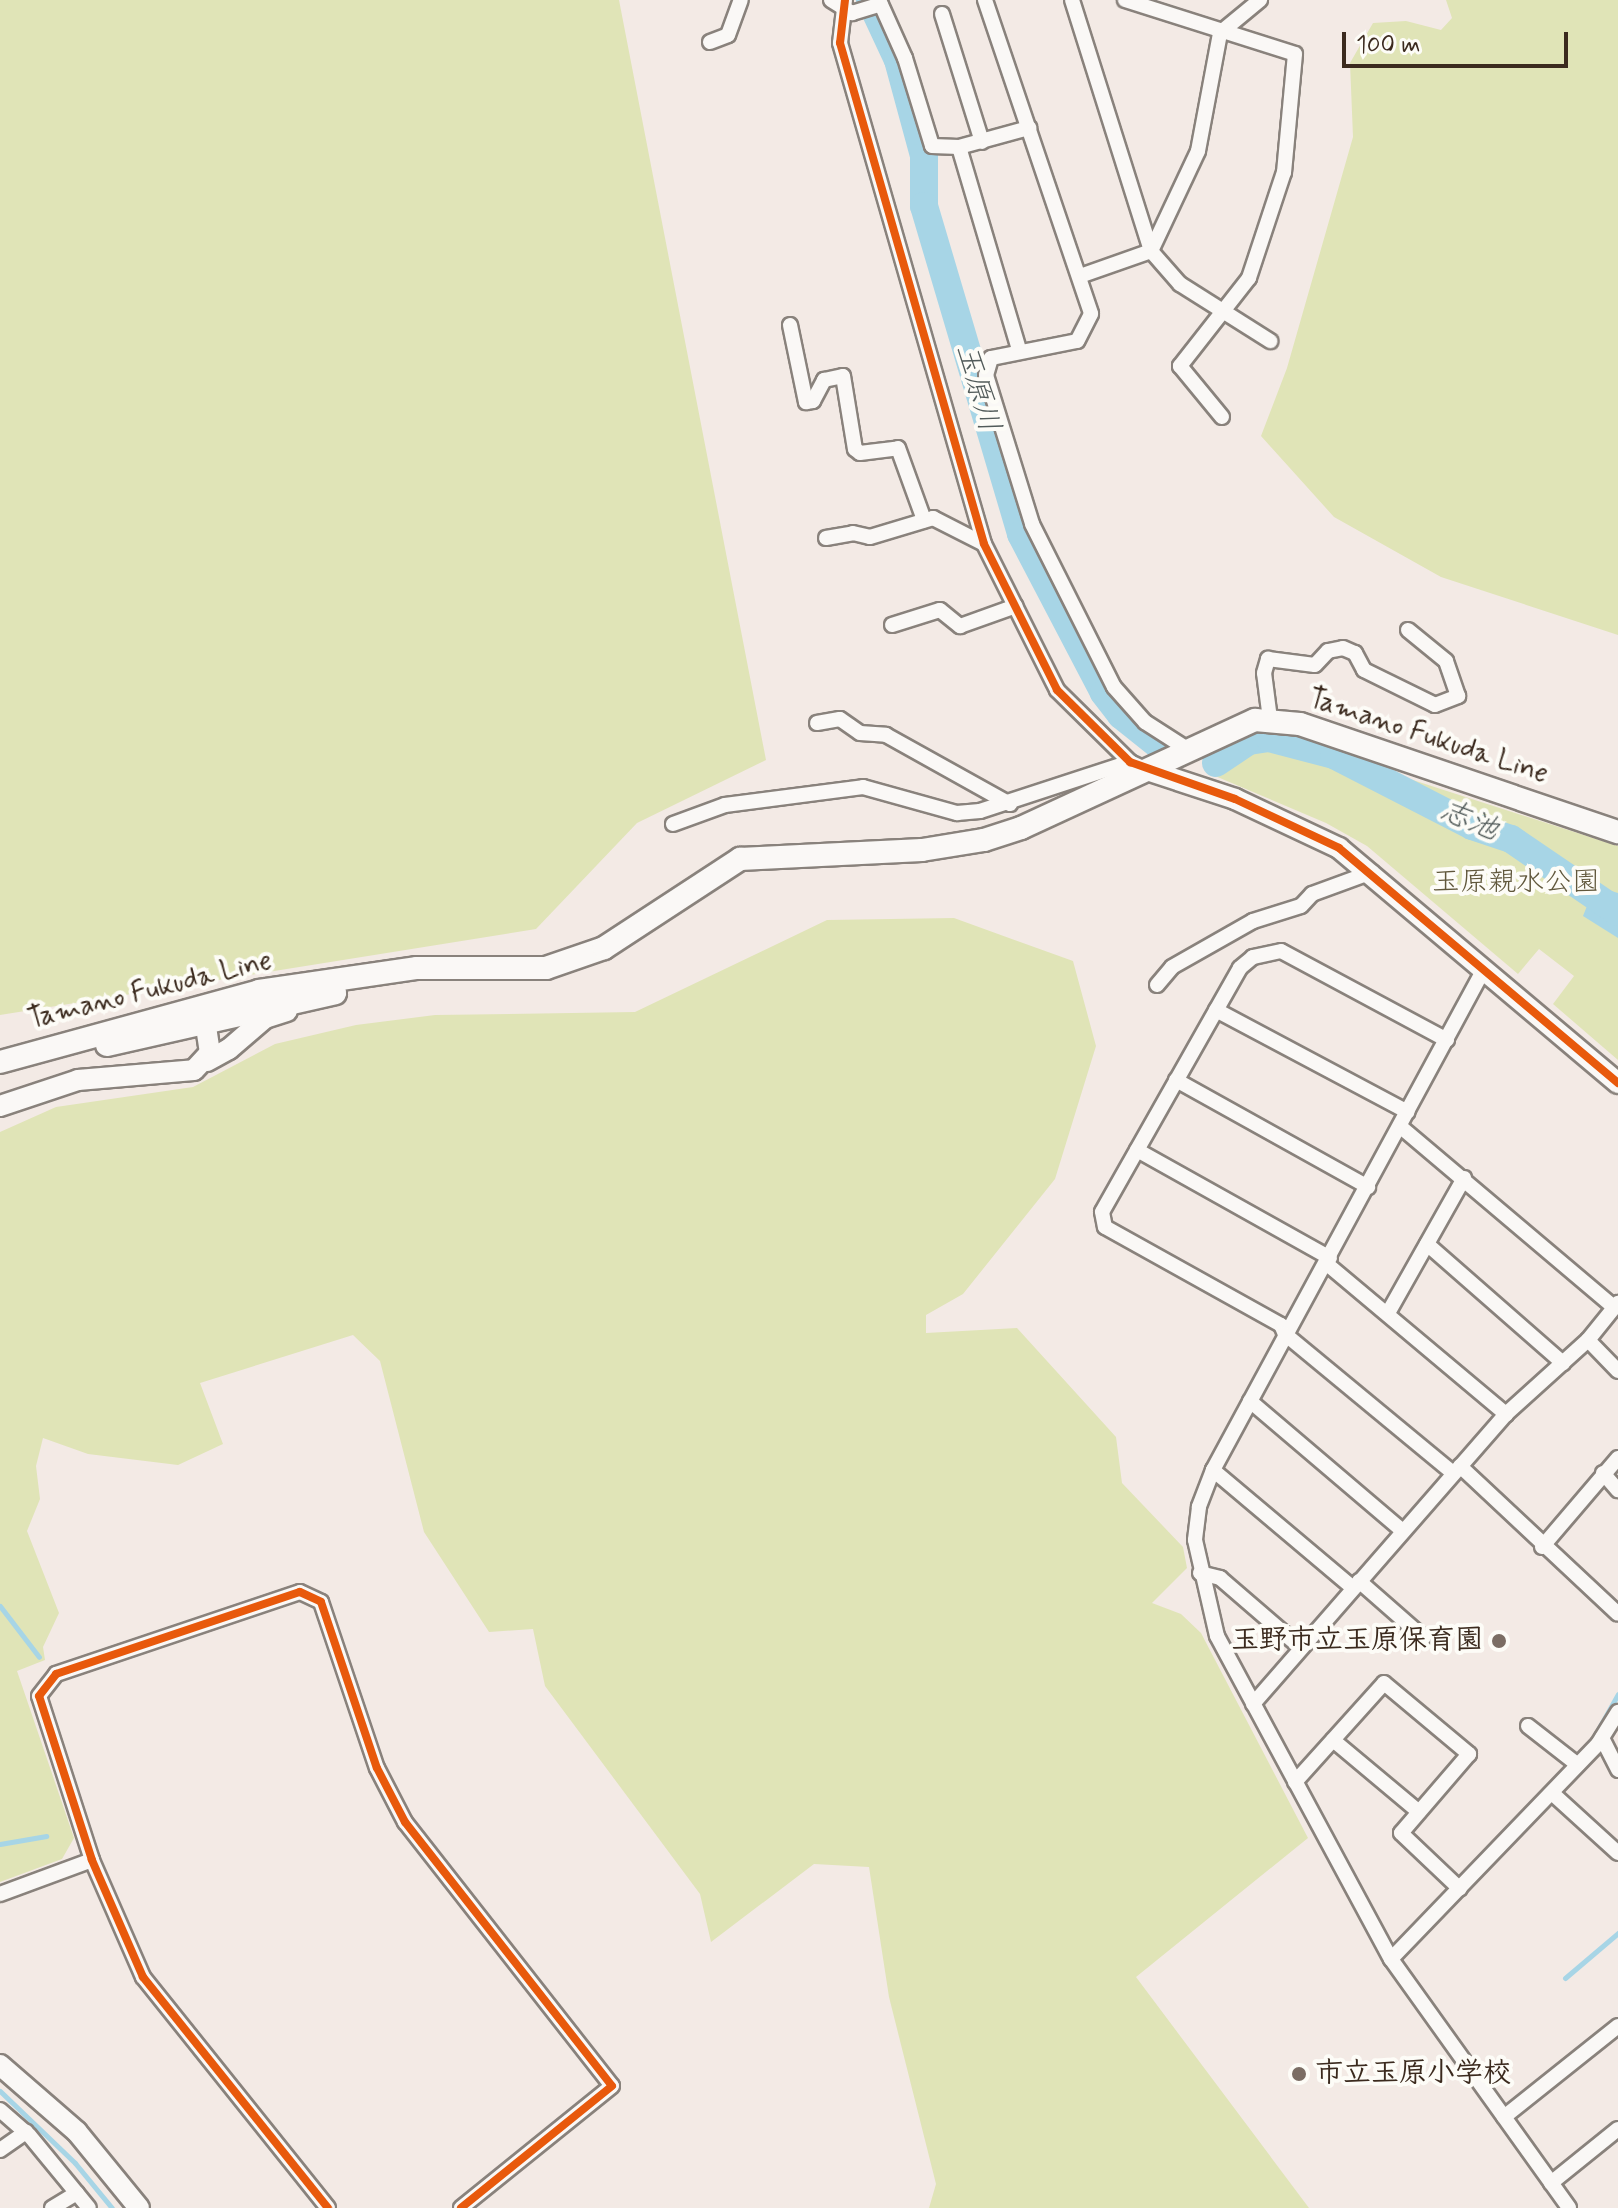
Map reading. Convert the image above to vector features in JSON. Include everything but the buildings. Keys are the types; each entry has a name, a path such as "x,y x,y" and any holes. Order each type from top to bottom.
{"main road":[{"name":"Tamano Fukuda Line","path":"0,1065 204,1013 417,968 546,968 584,956 634,930 740,859 945,848 1021,828 1139,766 1187,749 1238,725 1270,719 1300,724 1618,832"},
{"name":"Tamano Fukuda Line","path":"204,1013 458,969"}],"street":[{"path":"710,42 728,35 741,0"},
{"path":"831,0 845,5 876,4 905,58 932,146 959,147 1029,128"},
{"path":"985,0 1091,314 1077,341 1019,349 991,358 986,375 1032,524 1114,687 1145,722 1187,749"},
{"path":"1072,0 1151,251 1180,284 1270,341"},
{"path":"1125,0 1220,33 1295,54 1284,172 1249,278 1180,366 1222,417"},
{"path":"1080,276 1151,251 1198,151 1220,33 1260,0"},
{"path":"845,5 840,43 984,544 1057,690 1139,766 1214,791 1304,830 1372,872 1618,1083"},
{"path":"942,14 982,142"},
{"path":"959,147 1019,349"},
{"path":"790,325 806,402 813,401 824,380 843,376 855,449 860,453 898,448 924,520"},
{"path":"826,538 853,533 870,537 924,520 944,519 984,544"},
{"path":"892,625 940,610 960,626 1016,606"},
{"path":"1270,719 1264,673 1268,659 1315,665 1328,651 1343,648 1355,653 1364,670 1435,705 1458,696 1446,661 1408,630"},
{"path":"817,723 840,719 860,733 886,735 1010,804"},
{"path":"673,824 725,805 863,787 957,813 1010,804 1139,766"},
{"path":"1157,985 1172,967 1253,921 1301,906 1312,894 1372,872"},
{"path":"1447,1040 1281,951 1253,957 1240,968 1102,1212 1105,1227 1281,1325 1285,1334 1456,1469 1618,1614"},
{"path":"1484,969 1402,1128 1285,1334 1213,1470 1199,1507 1195,1540 1200,1573 1217,1636 1391,1959 1569,2208"},
{"path":"0,1106 78,1080 177,1074 229,1049 265,1018 356,988"},
{"path":"1216,1010 1408,1112"},
{"path":"204,1013 207,1061"},
{"path":"1176,1080 1368,1187"},
{"path":"1253,1704 1506,1414 1588,1340 1616,1305 1402,1128"},
{"path":"1137,1150 1328,1261 1506,1414"},
{"path":"1388,1313 1464,1178"},
{"path":"1427,1244 1563,1363"},
{"path":"1588,1340 1618,1371"},
{"path":"1250,1401 1403,1531"},
{"path":"1542,1547 1618,1458"},
{"path":"1213,1470 1424,1638"},
{"path":"1603,1473 1618,1490"},
{"path":"1200,1573 1220,1578 1301,1648"},
{"path":"328,2208 143,1977 92,1860 39,1696 56,1674 300,1592 321,1602 377,1768 400,1813 429,1858 612,2086 461,2208"},
{"path":"1295,1782 1384,1683 1469,1754 1401,1833 1460,1889"},
{"path":"1391,1959 1578,1765 1602,1738 1618,1712"},
{"path":"1528,1726 1578,1765"},
{"path":"1602,1738 1618,1770"},
{"path":"1333,1740 1419,1812"},
{"path":"1552,1793 1618,1853"},
{"path":"0,1894 92,1860"},
{"path":"1504,2117 1618,2026"},
{"path":"0,2065 77,2132 139,2208"},
{"path":"0,2110 26,2132 89,2208"},
{"path":"1551,2183 1618,2129"},
{"path":"0,2150 26,2132"},
{"path":"52,2208 77,2193"}],"green space":[{"path":"0,0 619,0 766,760 637,823 536,929 0,1015"},
{"path":"1446,0 1618,0 1618,635 1441,577 1334,517 1261,436 1287,368 1353,137 1350,63 1373,23 1406,21 1441,30 1452,18"},
{"name":"玉原親水公園","path":"1258,730 1321,741 1357,762 1618,846 1618,1060 1553,1004 1574,976 1539,949 1518,974 1367,846 1326,823 1208,773 1213,748"},
{"path":"954,918 1073,961 1096,1046 1055,1179 963,1294 926,1315 926,1333 1017,1328 1116,1437 1122,1483 1183,1547 1187,1568 1152,1603 1181,1614 1201,1633 1308,1838 1136,1977 1309,2208 929,2208 936,2184 889,1997 869,1867 814,1864 711,1942 700,1894 545,1686 533,1629 489,1632 424,1532 380,1361 353,1335 200,1383 223,1444 178,1465 88,1454 43,1438 36,1466 40,1499 27,1531 59,1613 43,1647 45,1660 17,1671 74,1838 62,1859 0,1882 0,1132 56,1107 193,1087 275,1044 356,1025 435,1015 635,1012 827,920"}],"water":[{"path":"1595,886 1618,893 1618,938 1583,916"}],"waterway":[{"name":"玉原川","path":"870,0 898,60 924,156 924,206 1021,534 1104,693 1121,715 1156,743"},
{"name":"志池","path":"1216,763 1249,741 1269,738 1334,755 1472,826 1511,839 1618,912"},
{"path":"0,1606 39,1657"},
{"path":"1595,1735 1618,1694"},
{"path":"0,1844 46,1836"},
{"path":"1565,1978 1618,1933"},
{"path":"0,2091 75,2163 112,2208"}],"cycle path":[{"path":"845,0 840,43 984,544 1057,690 1130,762 1235,799 1339,848 1618,1083"},
{"path":"328,2208 143,1977 92,1860 39,1696 56,1674 300,1592 321,1602 377,1768 405,1822 612,2086 461,2208"}],"place":[{"name":"玉野市立玉原保育園","path":"1499,1641"},
{"name":"市立玉原小学校","path":"1299,2074"}]}
